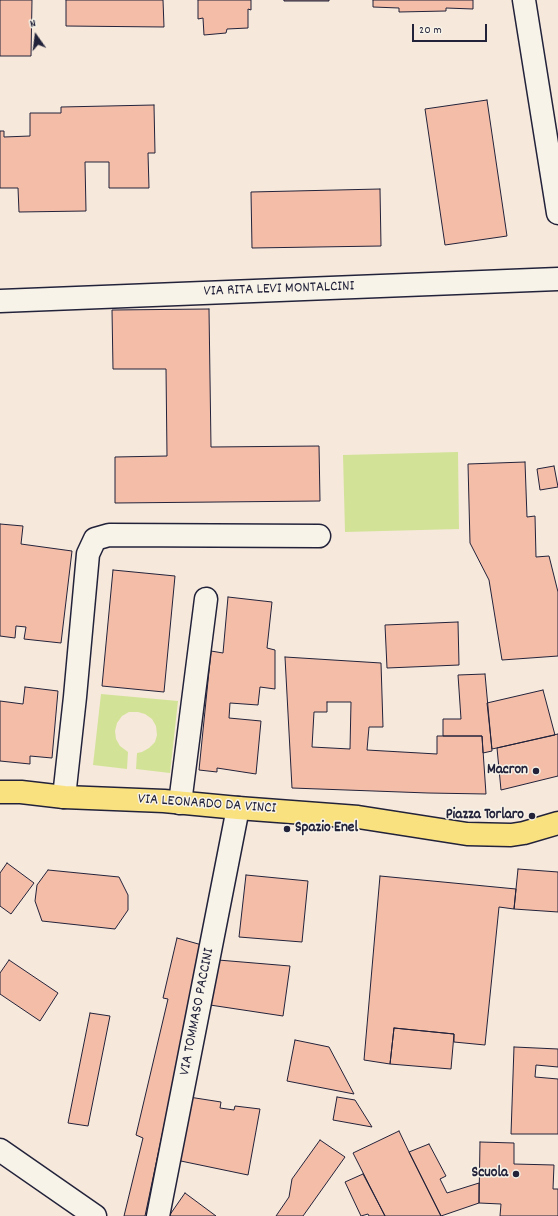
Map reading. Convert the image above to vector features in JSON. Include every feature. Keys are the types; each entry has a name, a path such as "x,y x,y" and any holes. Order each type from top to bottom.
{"main road":[{"name":"VIA LEONARDO DA VINCI","path":"0,784 10,792 64,797 180,803 358,817 467,834 511,835 524,833 558,823"}],"street":[{"path":"524,0 554,156 558,213"},
{"name":"VIA RITA LEVI MONTALCINI","path":"0,301 558,279"},
{"path":"64,797 88,554 95,539 109,535 319,536"},
{"path":"180,803 206,599"},
{"name":"VIA TOMMASO PACCINI","path":"158,1216 238,808"},
{"path":"0,1150 94,1216"}],"green space":[{"path":"458,452 459,529 345,532 343,455"},
{"path":"101,694 178,701 170,773 136,769 137,753 149,748 155,742 157,735 156,726 152,719 145,714 138,712 129,712 122,716 117,723 115,731 116,739 120,746 128,752 127,769 93,765"}],"building":[{"path":"0,0 32,0 31,56 0,56"},
{"path":"66,0 163,0 164,27 66,26"},
{"path":"198,0 251,0 251,10 248,9 248,28 227,29 226,33 204,35 203,18 198,19"},
{"path":"329,0 329,1 284,1"},
{"path":"373,0 473,0 473,9 446,8 446,11 399,12 399,8 373,7"},
{"path":"487,100 507,236 445,245 425,109"},
{"path":"154,105 155,153 148,153 149,188 109,188 109,162 85,162 86,211 19,212 18,188 0,188 0,131 4,131 4,137 30,136 30,113 61,113 61,107"},
{"path":"380,189 381,246 252,248 251,192"},
{"path":"209,309 211,447 319,446 320,501 115,503 115,457 167,456 166,369 113,369 112,310"},
{"path":"525,462 527,517 535,516 536,557 549,556 558,592 558,656 502,660 489,580 470,543 468,464"},
{"path":"554,466 558,487 540,490 537,469"},
{"path":"0,524 23,526 21,544 72,551 61,643 24,639 26,627 16,626 15,638 0,636"},
{"path":"113,570 175,576 164,692 102,686"},
{"path":"228,597 272,602 267,648 275,650 275,689 260,687 258,705 230,703 229,718 261,721 256,774 217,768 217,772 199,770 211,651 223,653"},
{"path":"458,622 459,665 387,668 385,625"},
{"path":"285,657 381,663 383,727 369,727 367,750 437,754 437,736 482,736 486,794 292,788","holes":["327,702 351,702 350,749 312,747 314,712 327,712"]},
{"path":"485,674 492,751 483,753 482,736 443,736 443,719 461,719 458,675"},
{"path":"25,687 58,691 52,758 30,756 30,764 0,761 0,701 23,704"},
{"path":"543,690 555,735 492,749 487,703"},
{"path":"558,734 558,776 501,790 497,748"},
{"path":"7,863 34,883 11,914 0,906 0,873"},
{"path":"518,869 558,872 558,912 514,909"},
{"path":"48,870 119,877 128,895 128,910 115,929 42,921 35,901 37,885"},
{"path":"246,875 308,881 302,942 239,937"},
{"path":"380,876 516,889 514,909 499,907 485,1045 454,1042 454,1034 394,1028 390,1064 364,1060"},
{"path":"177,938 202,945 145,1216 124,1216 143,1138 136,1135 168,999 163,998"},
{"path":"9,960 58,993 40,1021 0,994 0,973"},
{"path":"218,960 290,966 283,1016 210,1005"},
{"path":"90,1013 110,1016 88,1126 68,1123"},
{"path":"394,1028 454,1034 451,1069 390,1064"},
{"path":"295,1040 329,1047 354,1094 287,1081"},
{"path":"514,1047 558,1049 558,1067 536,1065 535,1077 558,1079 558,1134 511,1134"},
{"path":"189,1097 221,1102 220,1108 234,1110 235,1106 260,1109 248,1175 176,1160"},
{"path":"337,1097 355,1100 372,1127 333,1120"},
{"path":"399,1131 441,1216 385,1216 353,1153"},
{"path":"320,1140 345,1157 303,1216 276,1216 289,1197 292,1179"},
{"name":"Scuola","path":"480,1142 514,1143 514,1164 554,1165 553,1189 558,1189 558,1216 500,1216 501,1204 479,1203"},
{"path":"429,1144 446,1176 440,1179 447,1193 479,1183 479,1203 441,1216 409,1152"},
{"path":"363,1174 385,1216 369,1216 368,1214 361,1216 345,1182"},
{"path":"185,1193 216,1216 169,1216"}],"place":[{"name":"Macron","path":"536,771"},
{"name":"Piazza Torlaro","path":"532,816"},
{"name":"Spazio Enel","path":"287,829"},
{"name":"Scuola","path":"516,1174"}]}
